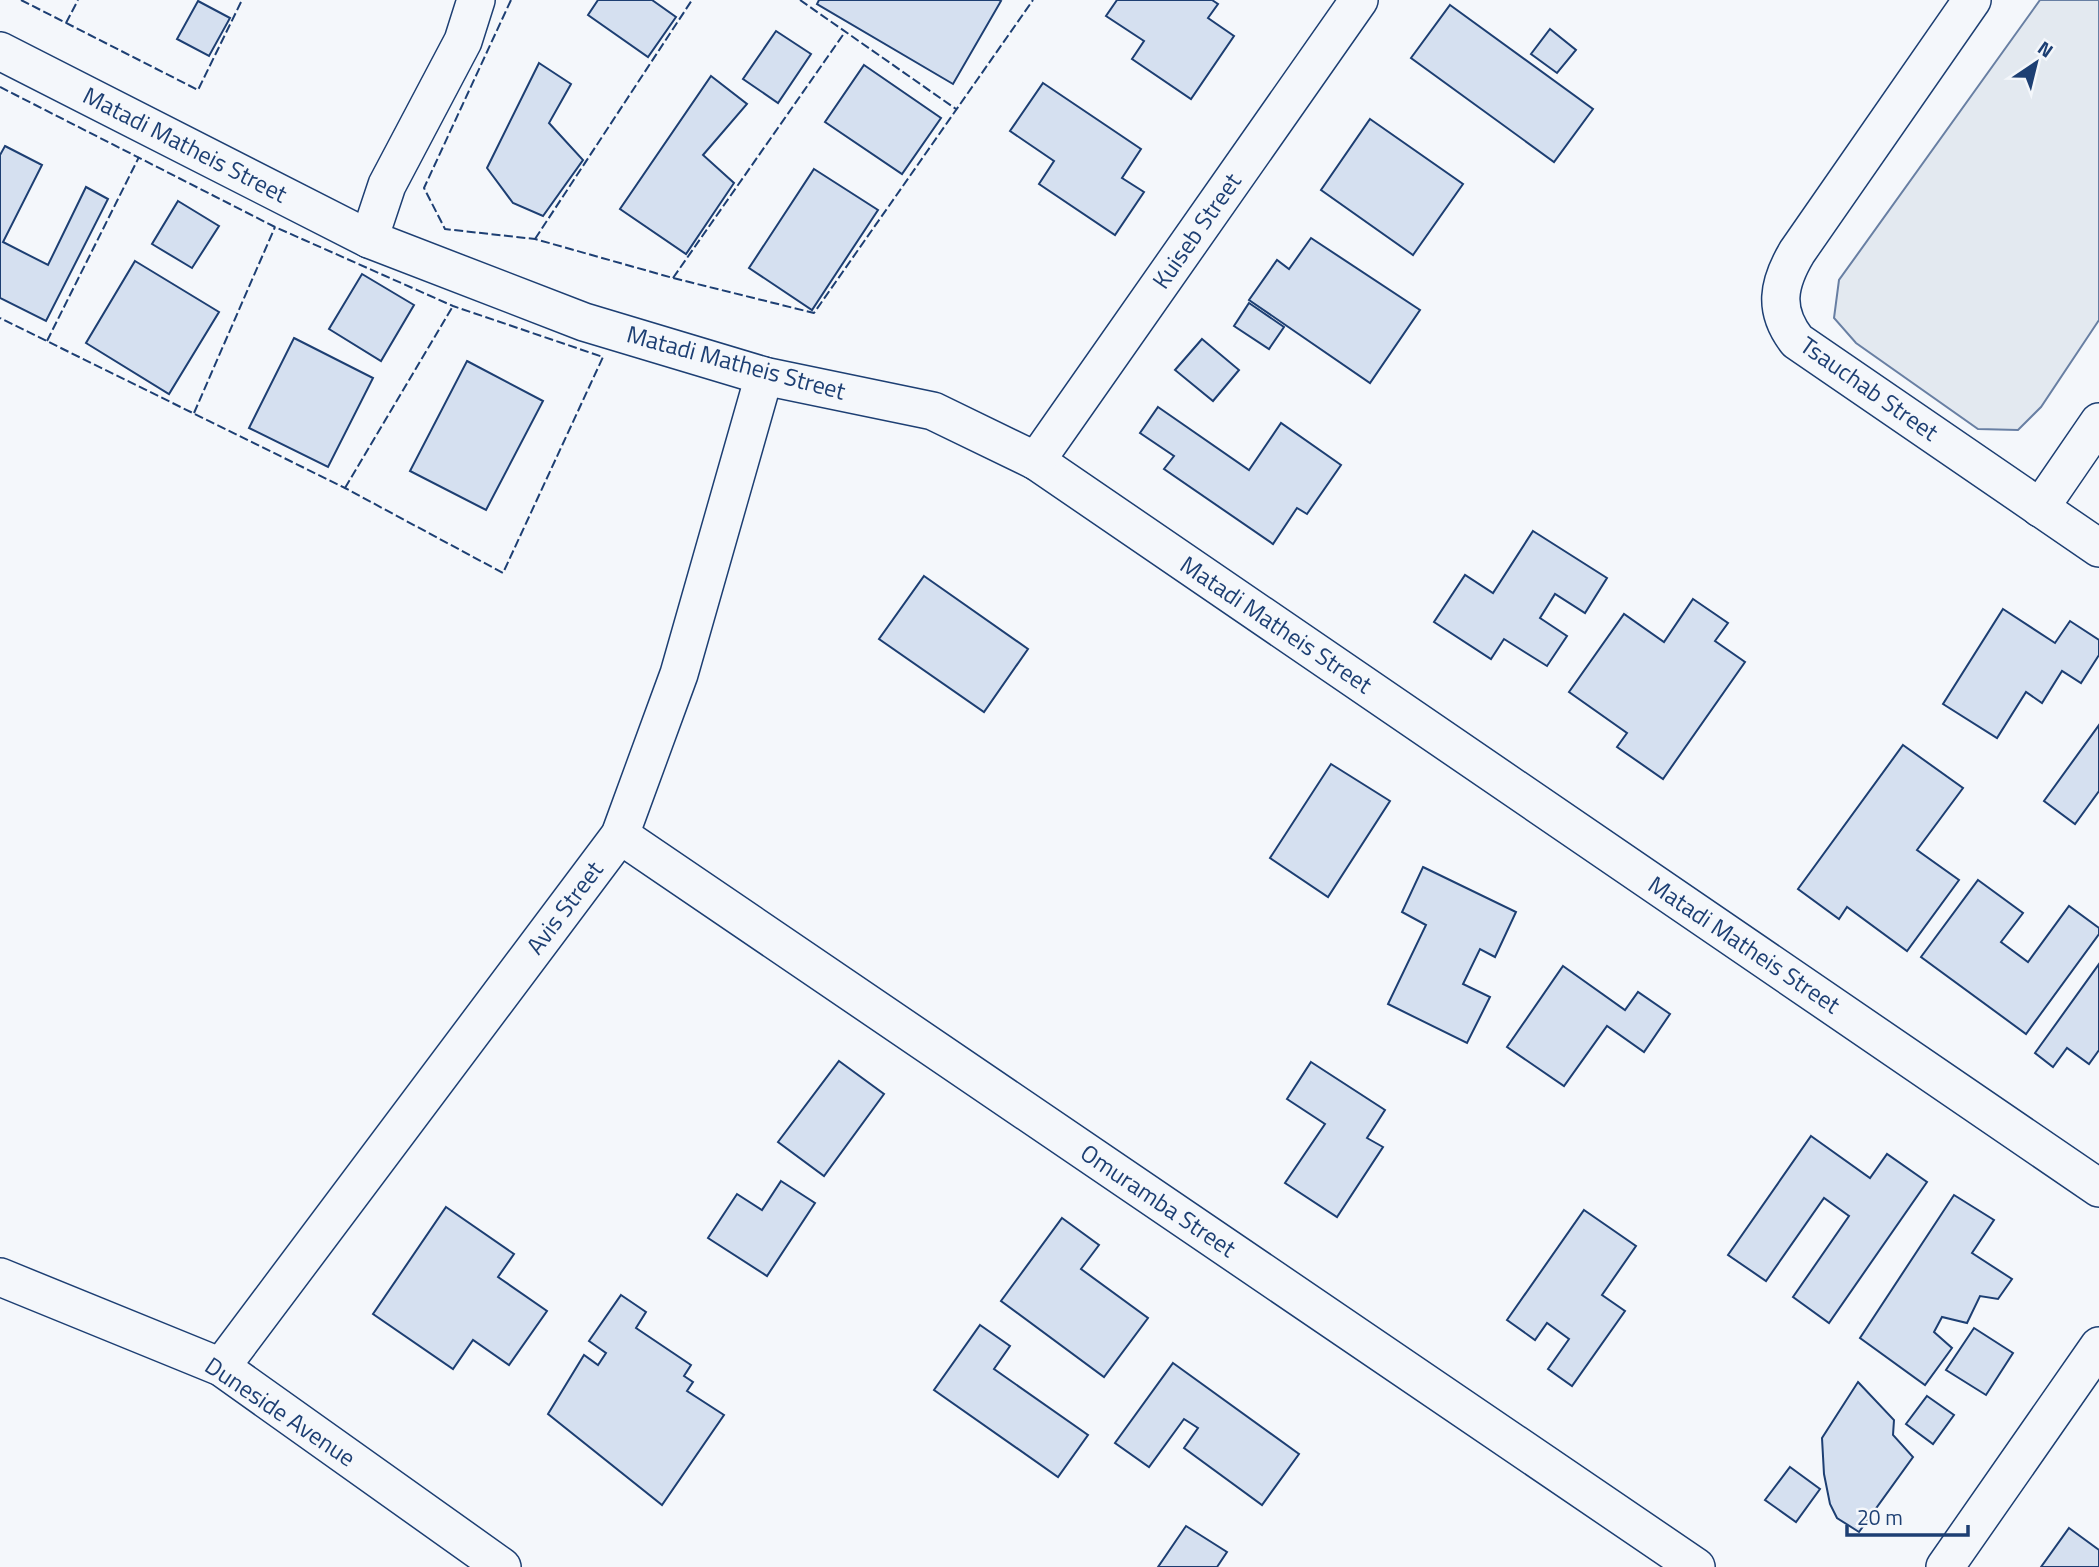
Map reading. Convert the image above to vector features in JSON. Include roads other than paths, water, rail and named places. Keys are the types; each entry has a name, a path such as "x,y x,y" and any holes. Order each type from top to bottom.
{"street":[{"path":"369,239 387,185 463,41 476,0"},
{"name":"Kuiseb Street","path":"1036,461 1359,0"},
{"name":"Tsauchab Street","path":"1972,0 1797,252 1784,277 1781,304 1786,327 1797,341 2099,548"},
{"name":"Matadi Matheis Street","path":"0,51 369,239 584,322 765,376 933,411 1036,461 2099,1188"},
{"name":"Avis Street","path":"221,1367 620,835 679,674 765,376"},
{"path":"2040,508 2099,422"},
{"name":"Omuramba Street","path":"620,835 1696,1567"},
{"name":"Duneside Avenue","path":"0,1277 221,1367 502,1567"},
{"path":"1945,1567 2099,1346"}]}
